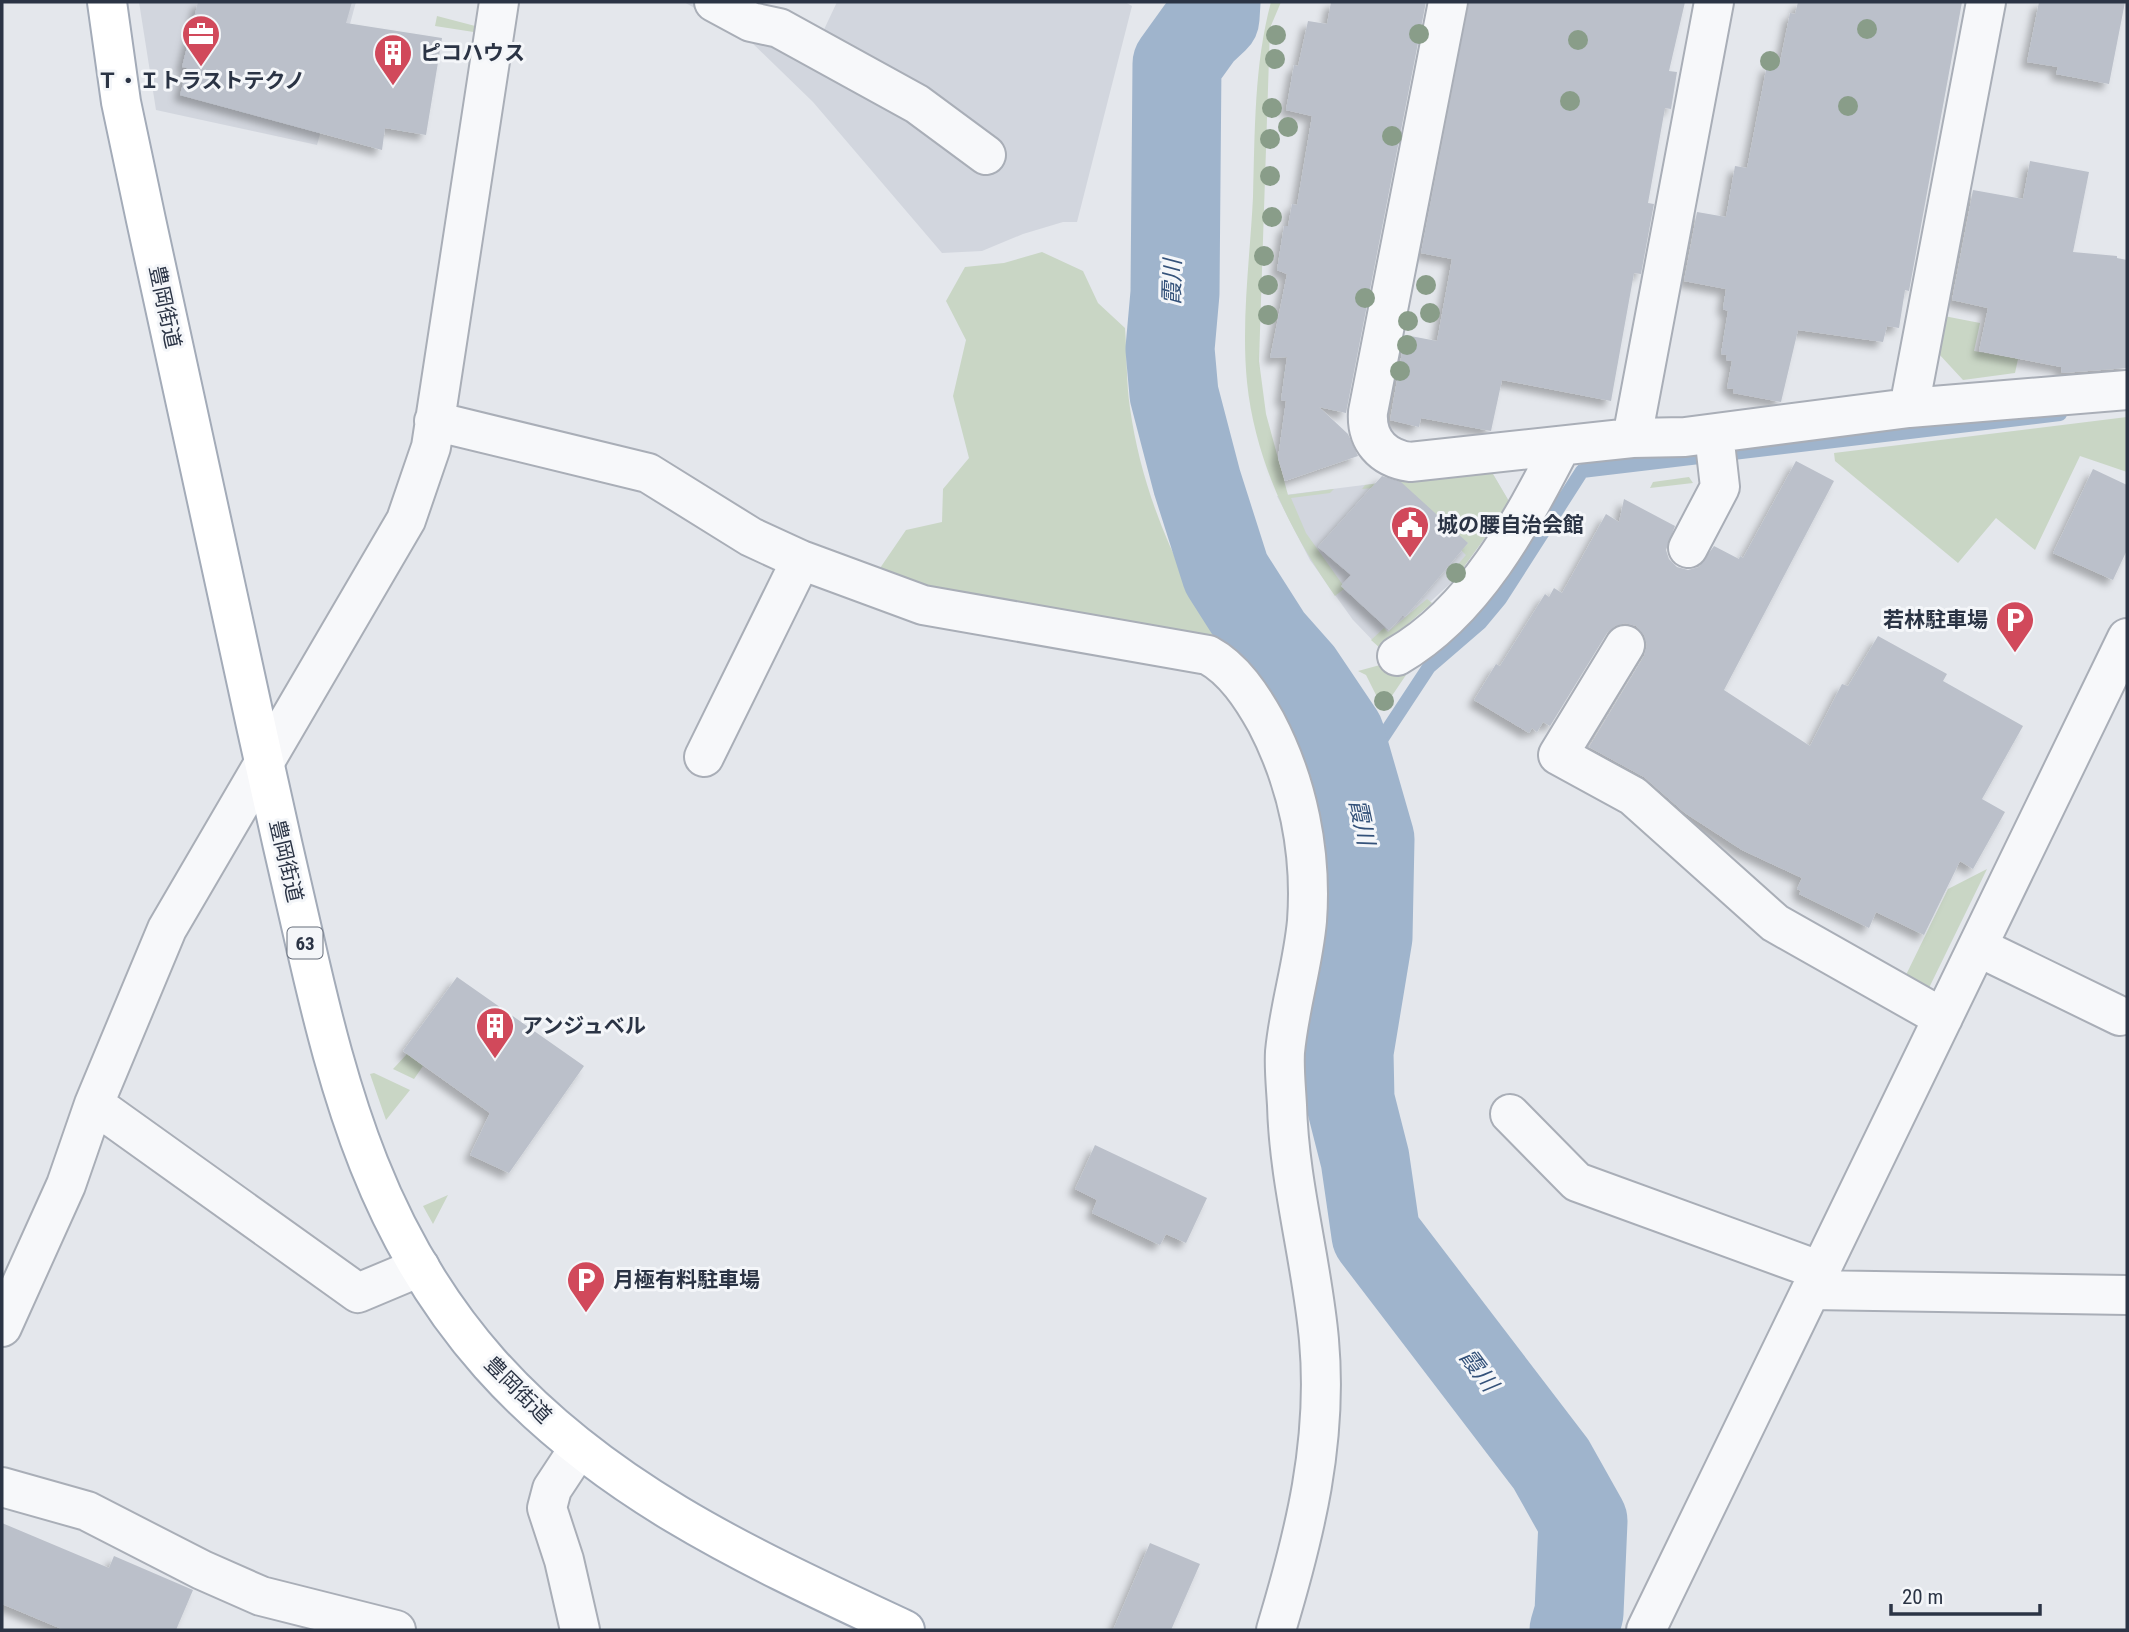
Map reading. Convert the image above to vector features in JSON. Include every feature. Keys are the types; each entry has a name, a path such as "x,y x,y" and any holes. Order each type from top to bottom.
{"main road":[{"name":"豊岡街道","path":"107,2 121,102 264,761 340,1087 369,1167 420,1267 487,1361 579,1448 628,1485 680,1518 905,1630"}],"street":[{"path":"2,1327 66,1185 94,1104 167,929 406,520 431,447 499,2"},
{"path":"714,2 751,22 779,29 917,104 986,155"},
{"path":"1448,2 1367,425 1377,447 1397,460 1410,462 1632,438 1716,453 1909,408 2127,390"},
{"path":"1632,438 1714,2"},
{"path":"1909,408 1986,2"},
{"path":"435,421 648,473 751,537 801,560 923,605 1208,655 1228,670 1260,713 1288,769 1304,835 1307,922 1285,1052 1293,1178 1319,1339 1323,1412 1314,1484 1297,1562 1276,1630"},
{"path":"1397,656 1448,615 1472,590 1525,515 1561,446"},
{"path":"1688,548 1720,487 1716,453"},
{"path":"704,757 801,560"},
{"path":"1646,1630 2127,638"},
{"path":"1625,645 1558,755 1633,796 1775,923 1943,1017"},
{"path":"1978,947 2120,1016"},
{"path":"94,1104 359,1293 420,1267"},
{"path":"1510,1114 1577,1181 1816,1280 2127,1295"},
{"path":"579,1448 552,1489 547,1508 564,1560 580,1630"},
{"path":"2,1487 87,1511 202,1570 261,1595 396,1630"}],"shaded area":[{"path":"139,2 356,2 317,145 156,110"},
{"path":"684,2 749,2 820,38 837,2 1125,2 1132,6 1077,222 1063,222 1023,234 982,251 942,253 813,102 747,38"},
{"name":"城の腰自治会館","path":"1490,469 1510,503 1455,579 1380,648 1353,620 1310,560 1277,496"}],"green space":[{"path":"1271,2 1281,2 1270,28 1259,361 1266,414 1288,495 1334,489 1330,493 1291,498 1306,533 1345,588 1335,596 1303,547 1277,494 1258,439 1247,382 1245,313 1256,98 1261,50"},
{"path":"437,16 479,27 480,33 435,26"},
{"path":"1042,252 1083,271 1098,303 1125,328 1130,408 1153,504 1194,595 1229,650 1074,623 876,574 906,530 942,522 943,489 969,458 953,396 966,340 946,301 965,267 1004,263"},
{"path":"1944,316 1980,323 1974,351 2018,359 2015,373 1963,380 1938,353"},
{"path":"2127,417 2127,472 2080,456 2035,550 1996,518 1958,563 1835,461 1834,453"},
{"path":"1490,469 1510,503 1455,579 1449,575 1466,555 1461,550 1468,543 1383,487 1362,489 1365,485"},
{"path":"1689,477 1693,483 1650,488 1653,482"},
{"path":"1427,599 1432,603 1380,648 1371,640 1384,628 1388,632"},
{"path":"1380,665 1406,675 1383,709 1366,675 1358,671"},
{"path":"1987,869 1927,992 1904,979 1948,889"},
{"path":"407,1054 423,1066 414,1079 393,1069"},
{"path":"374,1073 410,1090 386,1120 370,1074"},
{"path":"448,1195 433,1224 423,1206"}],"building":[{"path":"198,2 352,2 346,23 442,38 426,135 385,128 382,150 180,95 187,68 182,67"},
{"path":"1331,2 1426,2 1346,413 1319,407 1348,434 1358,456 1285,481 1278,458 1286,401 1281,400 1287,357 1270,358 1287,274 1277,270 1284,226 1288,226 1292,204 1297,205 1312,116 1286,110 1294,65 1298,66 1308,21 1327,24"},
{"path":"1469,2 1685,2 1669,71 1677,72 1671,109 1665,108 1648,203 1654,204 1641,274 1634,273 1611,401 1502,380 1491,431 1421,418 1419,427 1390,420 1405,335 1437,341 1452,259 1421,253"},
{"path":"1798,2 1962,2 1909,291 1905,290 1899,328 1887,326 1883,342 1798,330 1781,402 1733,393 1734,389 1727,388 1732,361 1726,360 1727,355 1721,354 1728,311 1723,309 1726,289 1684,281 1697,212 1726,217 1735,166 1747,168 1767,65 1779,67 1790,13 1795,14"},
{"path":"2039,2 2125,2 2109,84 2056,74 2058,67 2027,62"},
{"path":"2030,161 2089,172 2073,252 2117,256 2127,260 2127,368 2062,373 2061,367 1979,351 1988,308 1952,300 1973,190 2023,199"},
{"path":"1796,461 1834,481 1724,690 1810,746 1842,684 1848,686 1878,636 1947,674 1943,681 2023,726 1982,799 2005,812 1973,869 1960,861 1924,935 1876,912 1869,928 1799,894 1801,891 1797,889 1802,878 1742,850 1685,813 1644,777 1589,747 1644,656 1647,645 1644,635 1636,626 1625,623 1615,626 1607,633 1550,726 1543,722 1537,732 1532,728 1529,733 1474,700 1496,664 1500,666 1545,594 1549,597 1554,588 1562,593 1606,514 1619,522 1624,499 1675,526 1666,550 1669,559 1677,567 1688,570 1699,567 1714,546 1739,559 1740,556 1743,558"},
{"path":"2093,469 2127,485 2127,550 2113,580 2053,553"},
{"name":"城の腰自治会館","path":"1382,476 1401,482 1468,543 1405,617 1403,615 1389,630 1341,586 1351,575 1318,547"},
{"name":"アンジュベル","path":"457,977 584,1066 509,1173 470,1155 490,1113 403,1051"},
{"path":"1095,1145 1207,1198 1186,1243 1166,1234 1160,1245 1092,1213 1097,1200 1075,1189"},
{"path":"2,1523 109,1568 114,1556 193,1590 176,1630 64,1630 2,1604"},
{"path":"1150,1543 1200,1564 1171,1630 1113,1630"}],"waterway":[{"name":"霞川","path":"1216,2 1215,18 1200,32 1177,64 1175,293 1170,349 1174,394 1197,482 1226,573 1268,639 1299,674 1340,735 1370,839 1368,937 1349,1052 1350,1100 1365,1159 1376,1235 1551,1464 1583,1521 1579,1613 1574,1630"},
{"path":"1351,770 1377,746 1429,667 1480,623 1500,599 1582,471 2060,414"}],"place":[{"name":"Ｔ・Ｉトラストテクノ","path":"201,68"},
{"name":"ピコハウス","path":"393,87"},
{"name":"城の腰自治会館","path":"1410,559"},
{"name":"若林駐車場","path":"2015,654"},
{"name":"アンジュベル","path":"495,1060"},
{"name":"月極有料駐車場","path":"586,1314"}]}
